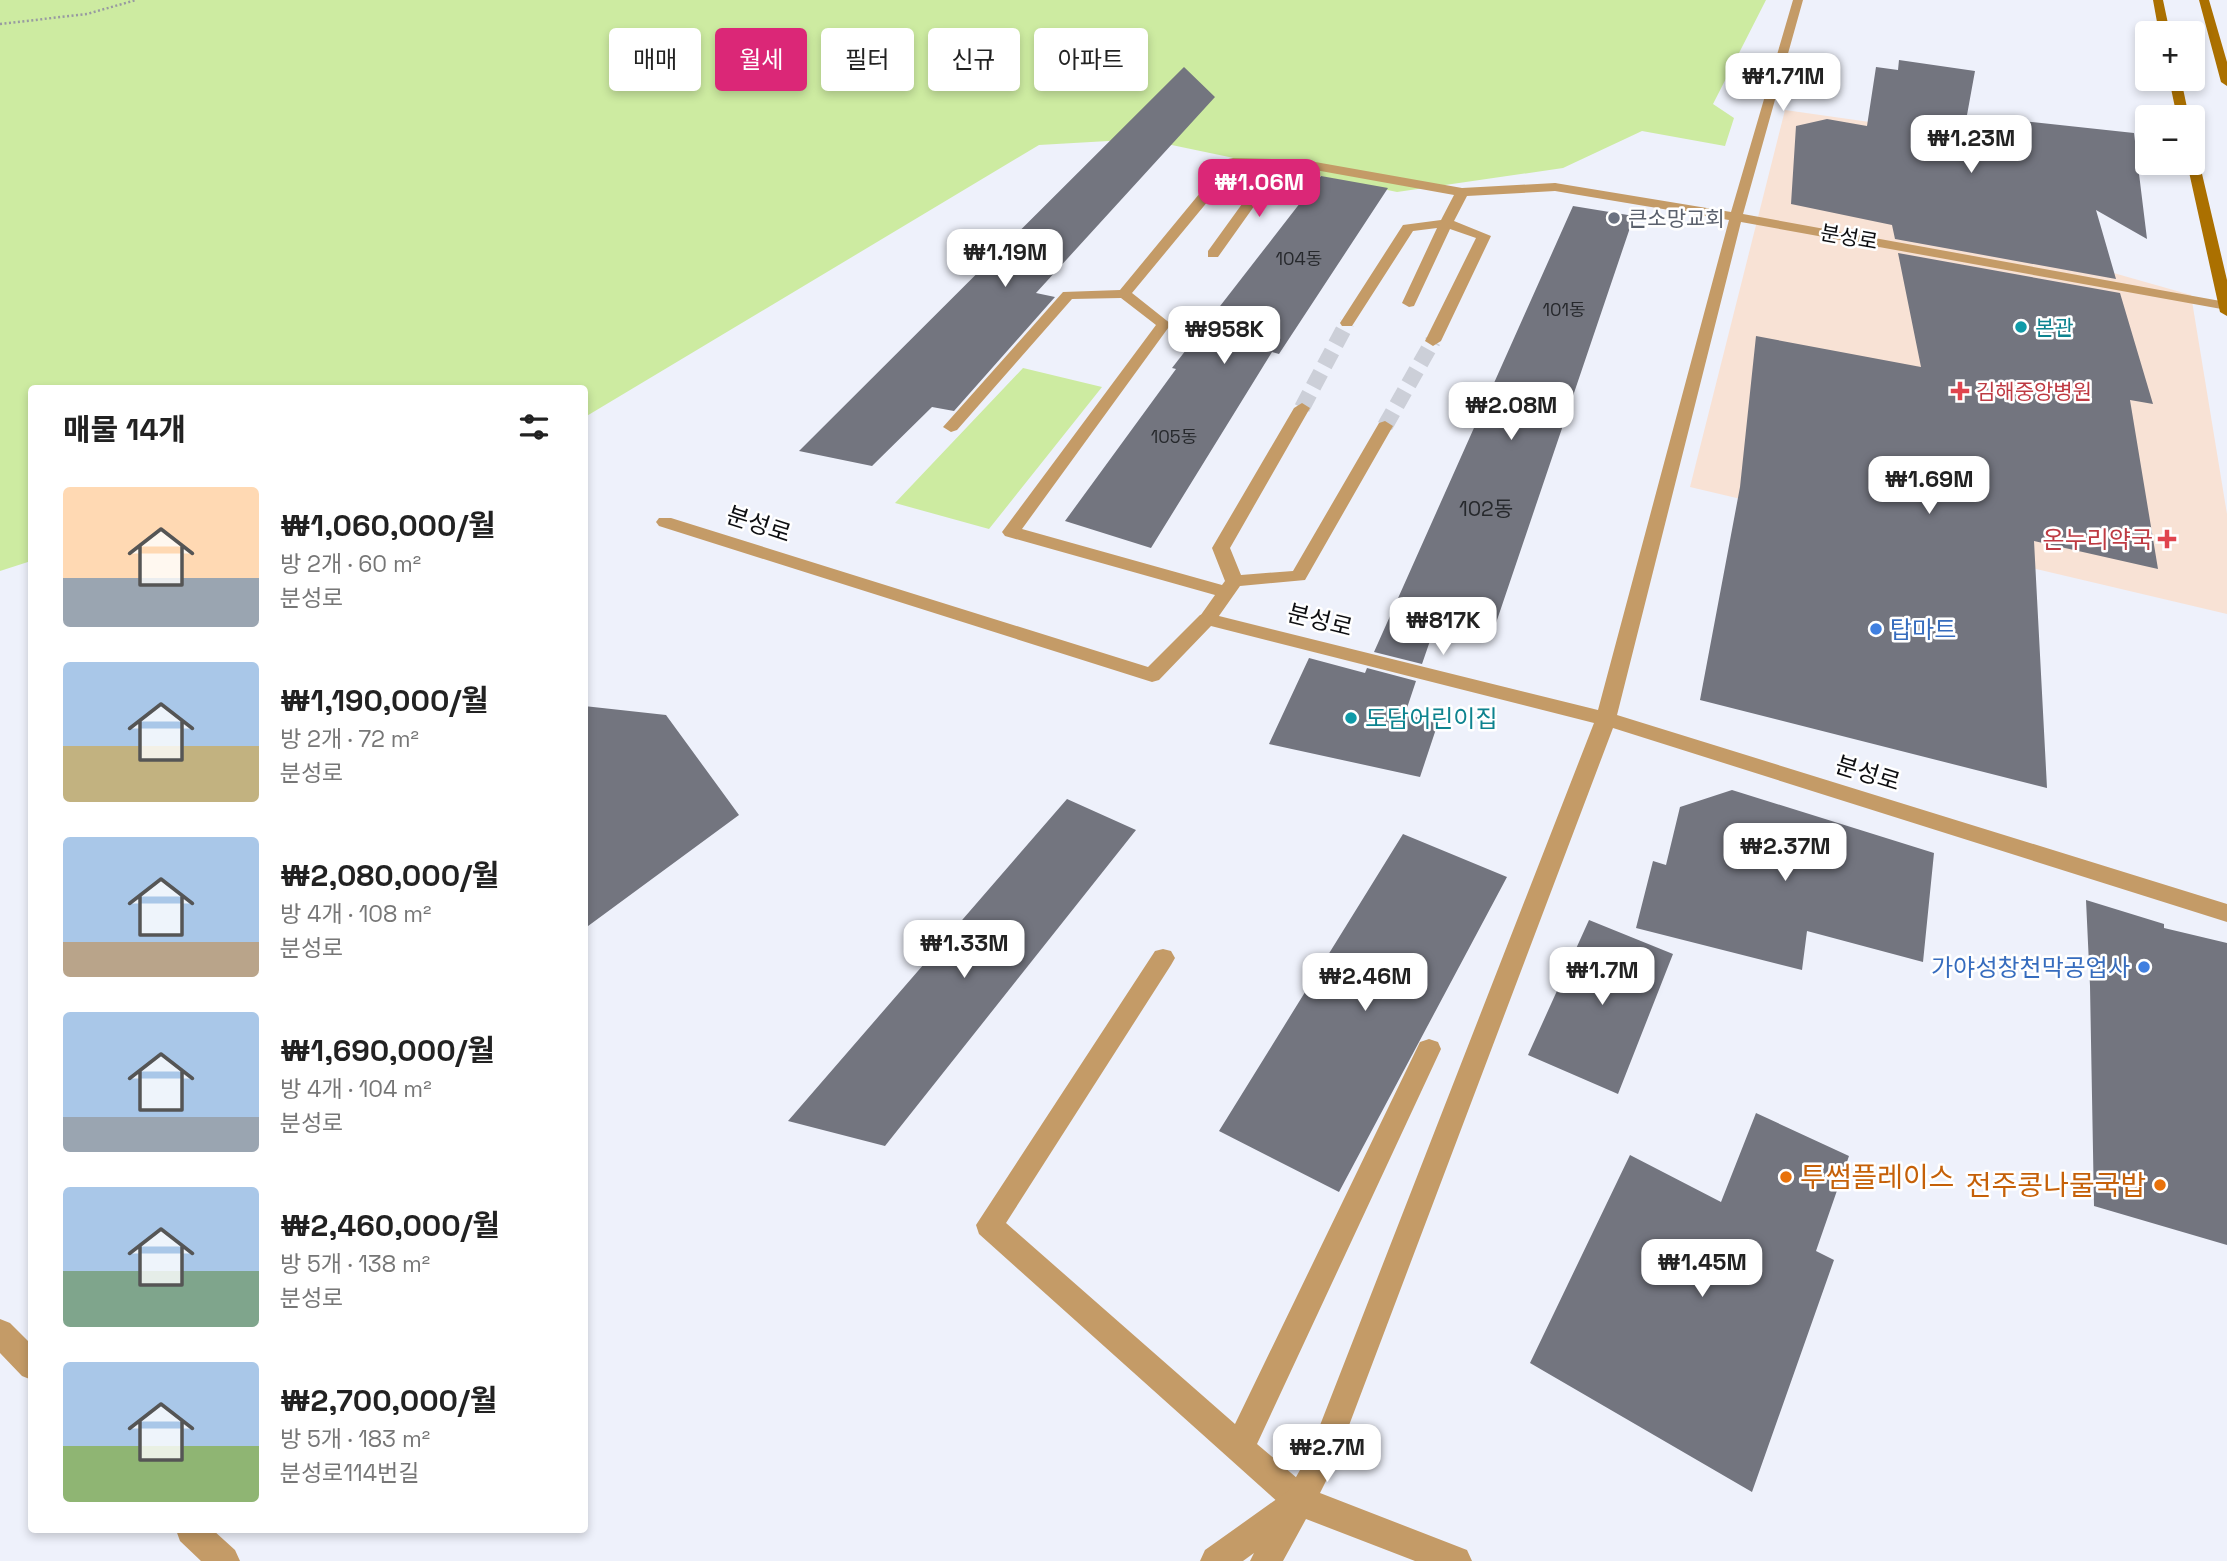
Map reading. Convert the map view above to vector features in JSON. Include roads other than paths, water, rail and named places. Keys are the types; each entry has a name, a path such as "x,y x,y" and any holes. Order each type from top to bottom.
{"main road":[{"path":"2158,0 2162,21"},
{"path":"2204,0 2227,82"},
{"name":"분성로","path":"2196,175 2226,309"}],"street":[{"path":"1266,1561 1319,1465 1606,719 1736,217 1798,0"},
{"name":"분성로","path":"1125,294 1233,162 1304,164 1462,192 1555,187 1736,217 2226,309"},
{"path":"1213,254 1278,164"},
{"path":"1409,303 1462,192"},
{"path":"1347,323 1408,228 1446,222 1484,236 1433,341"},
{"path":"951,427 1068,295 1125,294 1164,324 1011,532 1230,587 1299,576 1385,426"},
{"path":"1207,619 1230,587 1221,548 1302,408"},
{"name":"분성로","path":"665,522 1152,675 1207,619 1606,719 2227,913"},
{"path":"1163,958 989,1225 1300,1501 1456,1561"},
{"path":"1239,1448 1429,1049"},
{"path":"0,1333 28,1362"},
{"path":"1216,1561 1300,1501"},
{"path":"194,1533 224,1561"}],"tunnel":[{"path":"1302,408 1347,323"},
{"path":"1385,426 1433,341"}],"place":[{"name":"큰소망교회","path":"1614,218"},
{"name":"본관","path":"2021,327"},
{"name":"김해중앙병원","path":"1960,391"},
{"name":"온누리약국","path":"2167,539"},
{"name":"탑마트","path":"1876,629"},
{"name":"도담어린이집","path":"1351,718"},
{"name":"가야성창천막공업사","path":"2144,967"},
{"name":"투썸플레이스","path":"1786,1177"},
{"name":"전주콩나물국밥","path":"2160,1185"}]}
